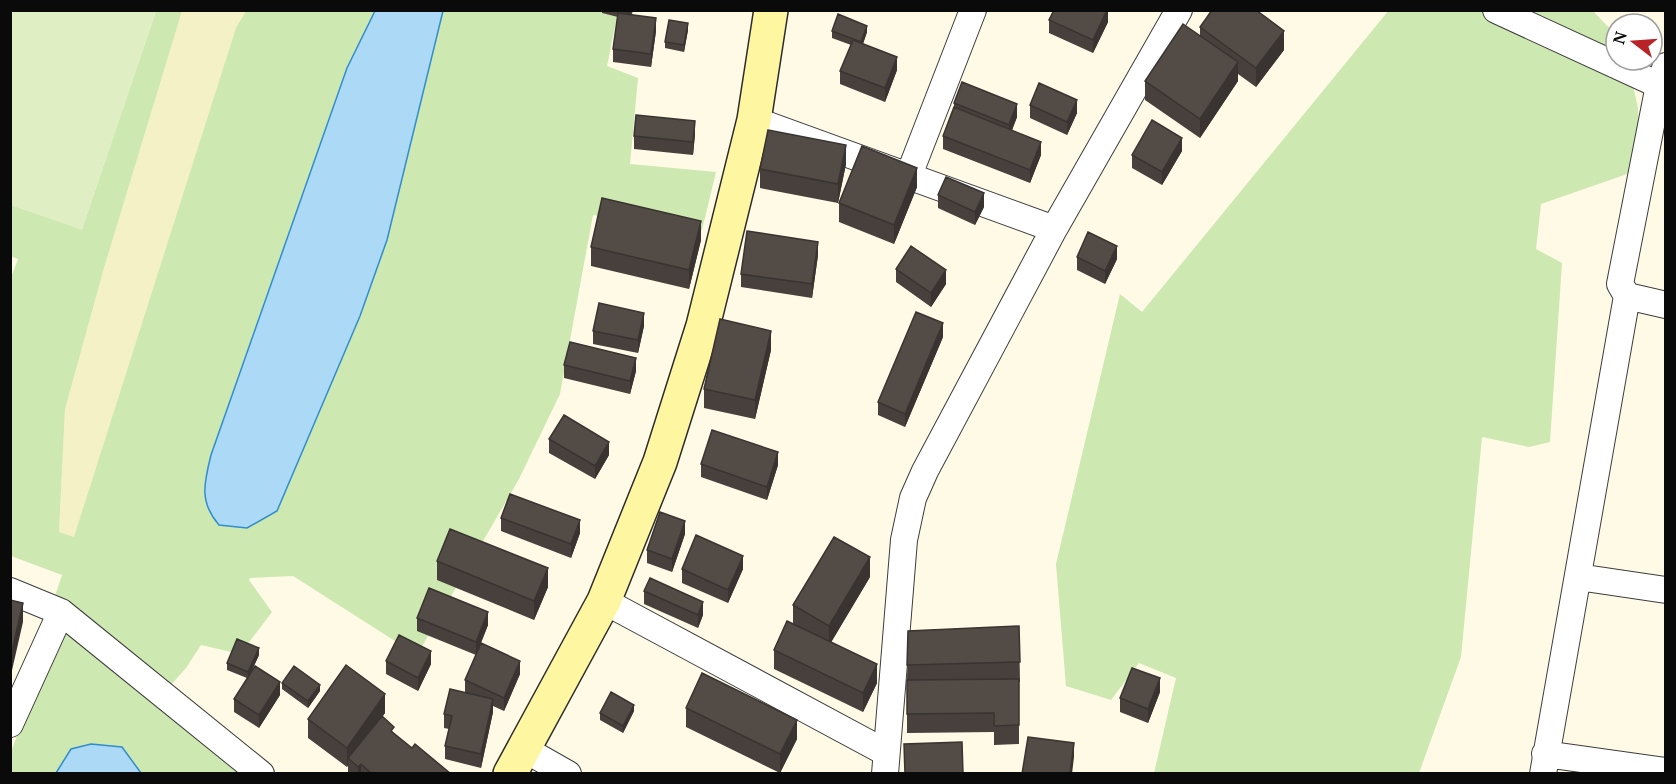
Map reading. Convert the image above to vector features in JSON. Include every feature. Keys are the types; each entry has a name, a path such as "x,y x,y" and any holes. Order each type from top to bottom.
{"street":[{"path":"568,774 517,761 604,601 660,462 703,326 754,120 771,10"},
{"path":"909,175 973,10"},
{"path":"604,601 885,763 903,540 913,498 925,471 1054,229 1179,10"},
{"path":"1496,10 1662,76 1620,284 1627,296 1544,764 1665,771"},
{"path":"754,120 1054,229"},
{"path":"1627,296 1665,305"},
{"path":"1578,577 1665,590"},
{"path":"10,591 61,612 261,774"},
{"path":"10,724 61,612"}],"shaded area":[{"path":"182,11 266,11 97,545 59,532 65,408 104,268"}],"green space":[{"path":"11,10 156,11 82,230 11,205"},
{"path":"1389,10 1593,11 1604,23 1604,72 1630,72 1638,108 1639,146 1630,173 1541,204 1536,249 1562,263 1550,442 1529,447 1482,437 1461,657 1419,773 1154,773 1176,678 1139,663 1111,700 1066,686 1056,564 1120,294 1142,312"},
{"path":"156,11 182,11 104,268 65,409 59,532 74,537 236,28 246,11 618,11 607,66 638,78 630,164 716,172 702,230 593,215 560,394 519,479 417,655 293,576 250,578 249,580 272,612 240,654 201,645 186,668 159,698 260,773 11,773 10,755 57,625 55,596 62,575 11,556 10,280 18,259 11,256 11,205 82,229"}],"water":[{"path":"375,11 443,11 387,240 360,316 277,511 247,528 219,525 208,508 205,492 211,455 347,68"},
{"path":"91,744 122,747 141,773 56,773 71,749"}],"building":[{"path":"1054,10 1107,10 1093,40 1049,20"},
{"path":"1212,10 1256,10 1284,31 1256,68 1200,27"},
{"path":"618,13 656,18 651,54 613,49"},
{"path":"838,14 867,26 861,42 832,31"},
{"path":"669,20 688,23 684,45 665,42"},
{"path":"1183,24 1238,62 1200,119 1145,81"},
{"path":"853,40 897,57 885,88 840,71"},
{"path":"962,82 1017,104 1009,125 954,103"},
{"path":"1039,83 1077,100 1067,122 1030,105"},
{"path":"954,107 1041,142 1030,170 943,136"},
{"path":"636,115 695,121 693,142 634,136"},
{"path":"1152,120 1182,138 1162,172 1132,155"},
{"path":"768,130 846,145 838,184 760,169"},
{"path":"862,146 917,168 894,225 839,203"},
{"path":"946,177 984,193 975,212 938,195"},
{"path":"602,198 701,221 689,270 591,247"},
{"path":"747,231 818,242 812,284 741,274"},
{"path":"1088,232 1117,246 1105,271 1077,257"},
{"path":"911,246 946,270 931,293 896,269"},
{"path":"599,303 644,313 638,340 593,331"},
{"path":"916,312 943,323 905,414 878,402"},
{"path":"720,319 771,331 755,400 704,389"},
{"path":"570,342 636,358 630,381 564,365"},
{"path":"564,415 609,442 595,466 549,439"},
{"path":"712,430 778,452 767,487 701,464"},
{"path":"510,494 580,520 571,544 501,518"},
{"path":"660,512 685,521 672,559 647,550"},
{"path":"450,529 548,568 534,601 437,561"},
{"path":"696,535 743,556 728,590 682,569"},
{"path":"834,537 870,557 829,626 793,605"},
{"path":"650,578 703,602 698,615 644,591"},
{"path":"429,588 488,612 476,642 417,618"},
{"path":"10,600 23,603 10,660"},
{"path":"787,621 877,664 863,693 774,650"},
{"path":"1019,626 1020,662 907,665 908,631"},
{"path":"399,635 431,651 418,678 386,661"},
{"path":"237,639 259,648 248,672 227,663"},
{"path":"481,643 520,661 504,698 465,680"},
{"path":"346,665 385,694 347,748 308,719"},
{"path":"255,666 280,682 259,715 234,699"},
{"path":"294,666 320,685 308,701 282,683"},
{"path":"1132,668 1160,678 1148,709 1120,698"},
{"path":"702,673 797,720 780,754 686,708"},
{"path":"1019,679 1019,725 994,726 994,713 907,714 907,680"},
{"path":"450,689 493,699 481,754 445,746 452,716 444,714"},
{"path":"611,692 634,705 623,726 600,713"},
{"path":"382,716 394,727 391,731 412,748 415,744 451,774 372,774 361,764 358,767 348,758"},
{"path":"1028,737 1074,743 1070,774 1022,774"},
{"path":"962,742 963,774 905,774 904,744"}]}
